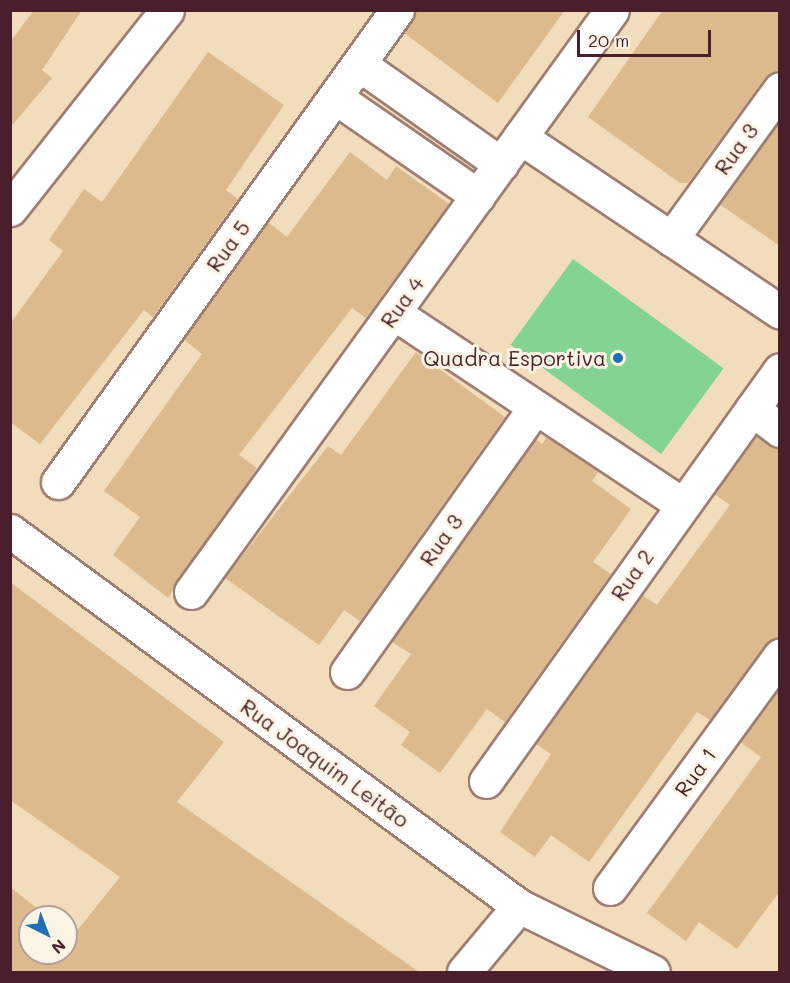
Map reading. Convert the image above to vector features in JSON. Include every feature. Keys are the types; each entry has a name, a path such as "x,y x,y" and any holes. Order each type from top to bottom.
{"street":[{"path":"10,209 167,10"},
{"name":"Rua 5","path":"58,482 397,10"},
{"name":"Rua 4","path":"190,592 612,10"},
{"path":"359,64 501,164"},
{"name":"Rua 3","path":"671,239 780,89"},
{"path":"336,97 478,196"},
{"path":"520,137 780,312"},
{"path":"394,313 682,504"},
{"name":"Rua 2","path":"486,781 780,370"},
{"name":"Rua 3","path":"347,672 535,407"},
{"path":"752,409 780,430"},
{"name":"Rua Joaquim Leitão","path":"10,531 519,906 653,972"},
{"name":"Rua 1","path":"610,888 780,656"},
{"path":"464,972 519,906"}],"green space":[{"name":"Quadra Esportiva","path":"573,259 723,368 661,454 511,345"}],"building":[{"path":"34,10 82,10 42,70 52,78 10,128 10,42"},
{"path":"416,10 565,10 498,103 404,33"},
{"path":"663,10 780,10 780,71 765,78 688,183 680,183 588,117"},
{"path":"208,52 284,105 226,190 238,199 153,317 144,310 40,444 10,422 10,324 63,251 49,240 84,189 102,202"},
{"path":"780,122 780,246 719,204"},
{"path":"350,152 387,180 396,166 449,204 366,318 352,308 239,455 257,468 168,598 113,555 140,517 104,491 202,354 183,339 268,222 287,237"},
{"path":"416,352 505,417 360,621 344,610 319,645 225,578 328,446 341,455"},
{"path":"756,436 780,450 780,638 765,645 710,720 697,712 589,862 551,835 535,857 500,832 551,754 536,744 642,595 657,605 730,505 714,494"},
{"path":"547,437 599,471 592,481 631,509 593,562 611,574 505,722 487,709 440,773 401,745 410,732 374,706 411,654 392,642 535,439 542,444"},
{"path":"10,582 224,742 177,802 419,972 10,972 10,887 33,905 18,905 18,965 78,965 78,930 120,877 10,800"},
{"path":"780,688 780,891 737,949 699,922 686,941 647,913 761,757 740,742"}],"place":[{"name":"Quadra Esportiva","path":"618,358"}]}
